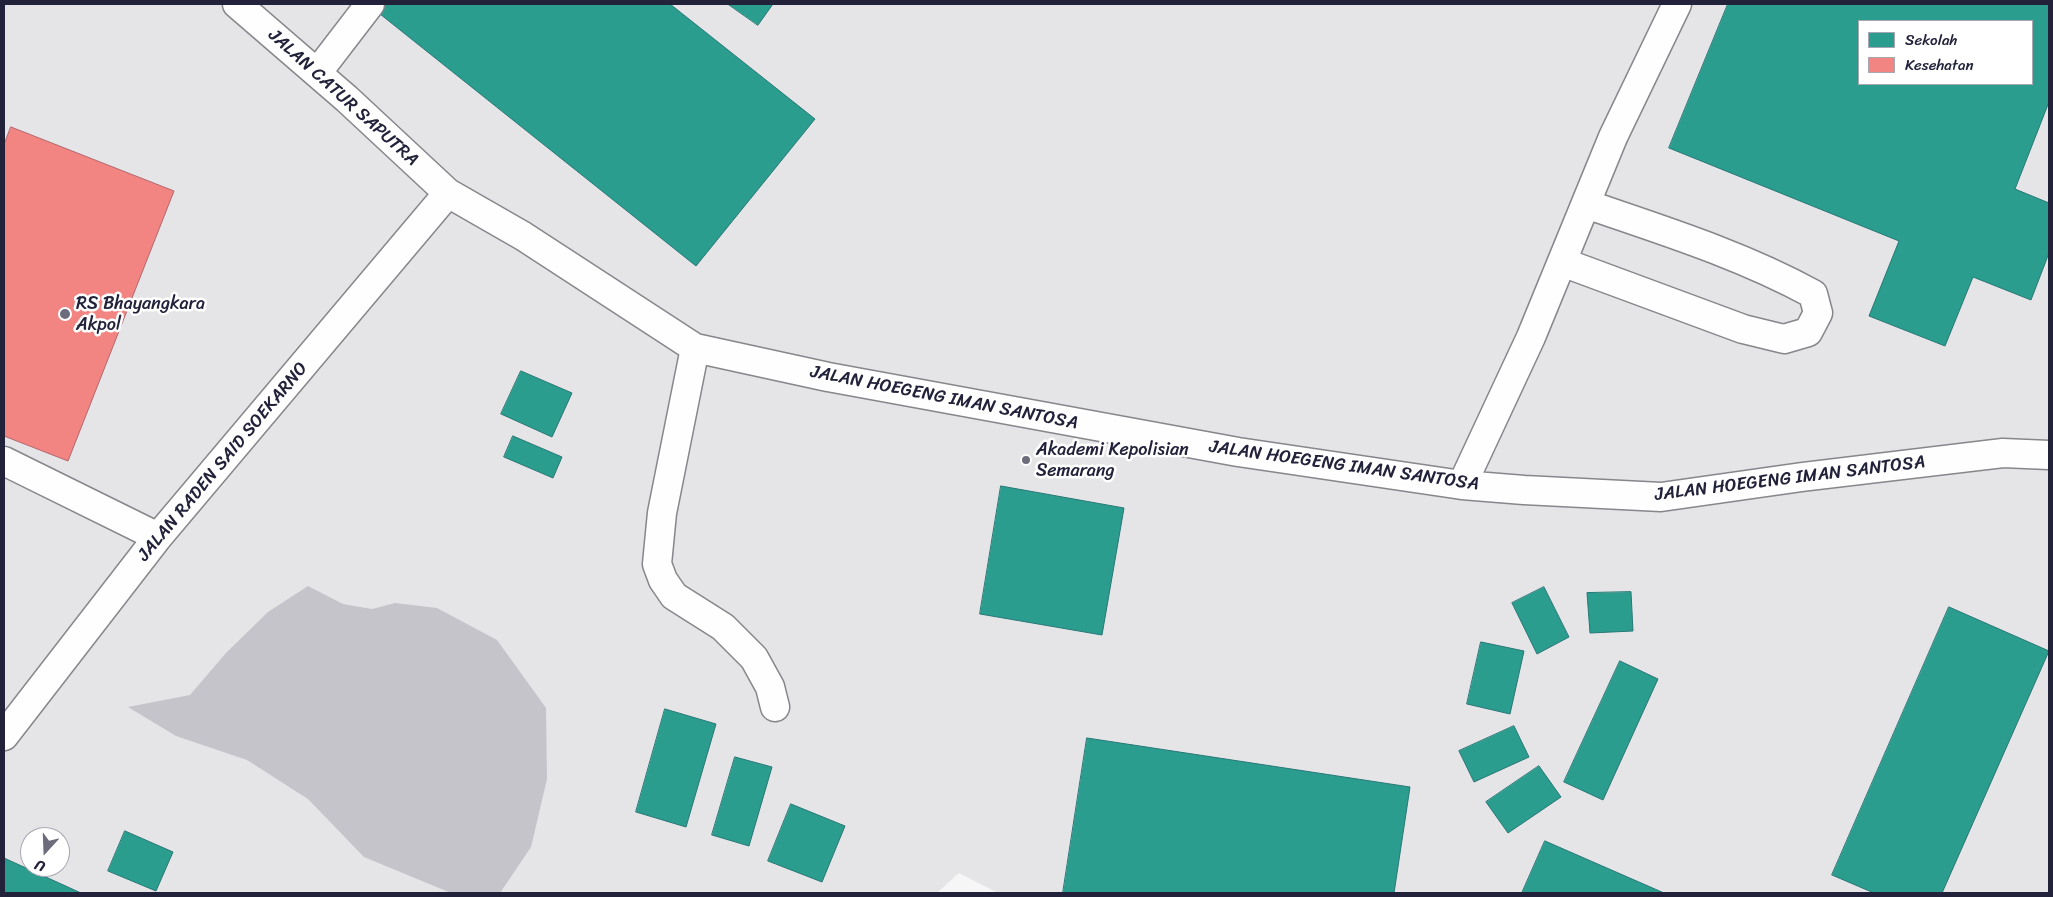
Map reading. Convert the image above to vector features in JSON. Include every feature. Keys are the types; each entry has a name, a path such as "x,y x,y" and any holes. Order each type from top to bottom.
{"street":[{"name":"JALAN CATUR SAPUTRA","path":"237,4 317,73 448,193"},
{"path":"317,73 370,4"},
{"path":"1462,485 1531,337 1613,138 1677,4"},
{"name":"JALAN HOEGENG IMAN SANTOSA","path":"448,193 523,236 695,348 838,379 1238,452 1462,485 1662,497 2003,453 2049,455"},
{"name":"JALAN RADEN SAID SOEKARNO","path":"4,736 158,537 448,193"},
{"path":"1562,262 1743,329 1784,339 1808,332 1818,313 1813,294 1780,276 1662,230 1586,204"},
{"path":"695,348 662,513 658,564 663,580 674,596 723,627 754,658 770,687 775,707"},
{"path":"4,461 158,537"}],"shaded area":[{"name":"Akademi Kepolisian Semarang","path":"4,4 2049,4 2049,893 998,893 959,873 937,893 4,893"},
{"path":"308,586 343,604 372,609 395,603 437,608 497,640 546,708 547,779 531,847 500,893 451,893 364,857 308,799 247,760 176,736 128,707 190,695 226,653 268,612"}],"building: Sekolah":[{"path":"380,4 670,4 815,119 696,266 375,10"},
{"path":"728,4 773,4 758,25"},
{"path":"1728,4 2049,4 2049,102 2015,189 2049,203 2049,253 2031,300 1973,277 1945,346 1869,316 1899,241 1669,148"},
{"path":"521,371 572,393 552,437 501,414"},
{"path":"513,436 562,457 553,478 504,457"},
{"path":"1001,486 1124,508 1102,635 980,614"},
{"path":"1544,587 1569,637 1537,654 1512,603"},
{"path":"1631,592 1633,631 1590,633 1587,593"},
{"path":"1949,607 2049,651 1942,893 1874,893 1832,875"},
{"path":"1481,642 1524,651 1510,714 1467,704"},
{"path":"1620,661 1658,679 1603,800 1564,782"},
{"path":"665,709 716,724 686,827 636,812"},
{"path":"1514,726 1529,757 1474,782 1459,751"},
{"path":"1087,738 1410,787 1394,893 1063,893"},
{"path":"735,757 772,767 749,846 712,835"},
{"path":"1539,766 1561,797 1508,833 1486,802"},
{"path":"791,804 845,826 822,882 768,861"},
{"path":"125,831 173,852 156,891 108,871"},
{"path":"1545,841 1664,893 1522,893"},
{"path":"4,858 20,865 20,877 46,877 81,893 4,893"}],"building: Kesehatan":[{"name":"RS Bhayangkara Akpol","path":"11,127 174,191 68,461 4,436 4,145"}],"place":[{"name":"RS Bhayangkara Akpol","path":"65,314"},
{"name":"Akademi Kepolisian Semarang","path":"1026,460"}]}
